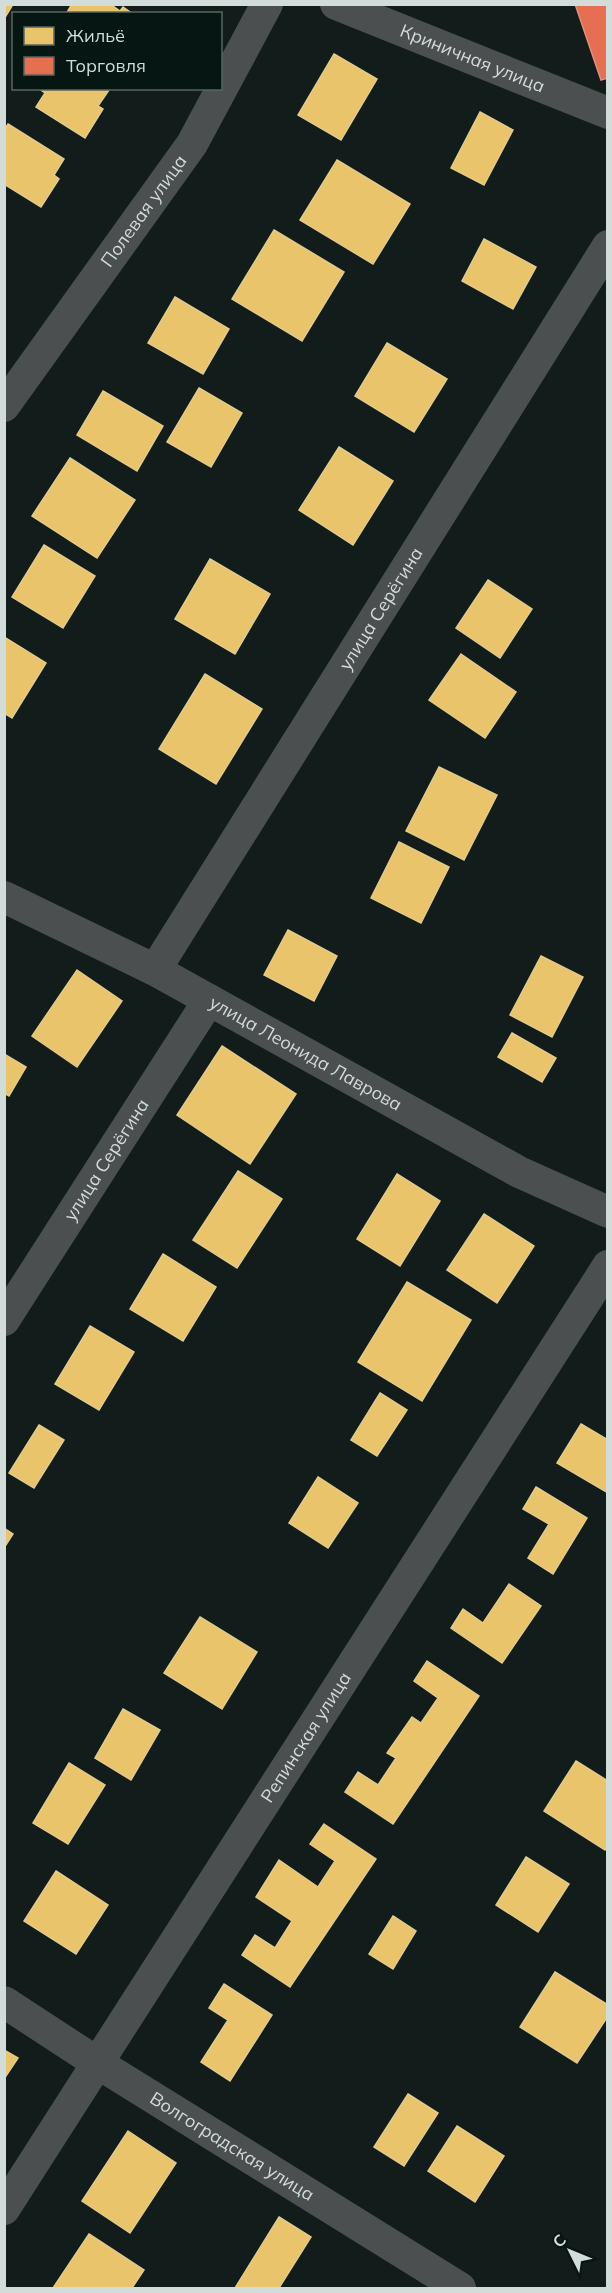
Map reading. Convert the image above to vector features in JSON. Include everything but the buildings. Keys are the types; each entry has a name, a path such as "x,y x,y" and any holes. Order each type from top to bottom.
{"street":[{"name":"Полевая улица","path":"222,88 267,4"},
{"name":"Криничная улица","path":"336,4 608,113"},
{"name":"Полевая улица","path":"4,406 192,144 221,90"},
{"name":"улица Серёгина","path":"155,970 607,251"},
{"name":"улица Леонида Лаврова","path":"4,897 155,970 519,1172 608,1212"},
{"name":"улица Серёгина","path":"4,1320 209,1000"},
{"name":"Репинская улица","path":"4,2209 608,1266"},
{"name":"Волгоградская улица","path":"4,2002 99,2064 460,2289"}]}
